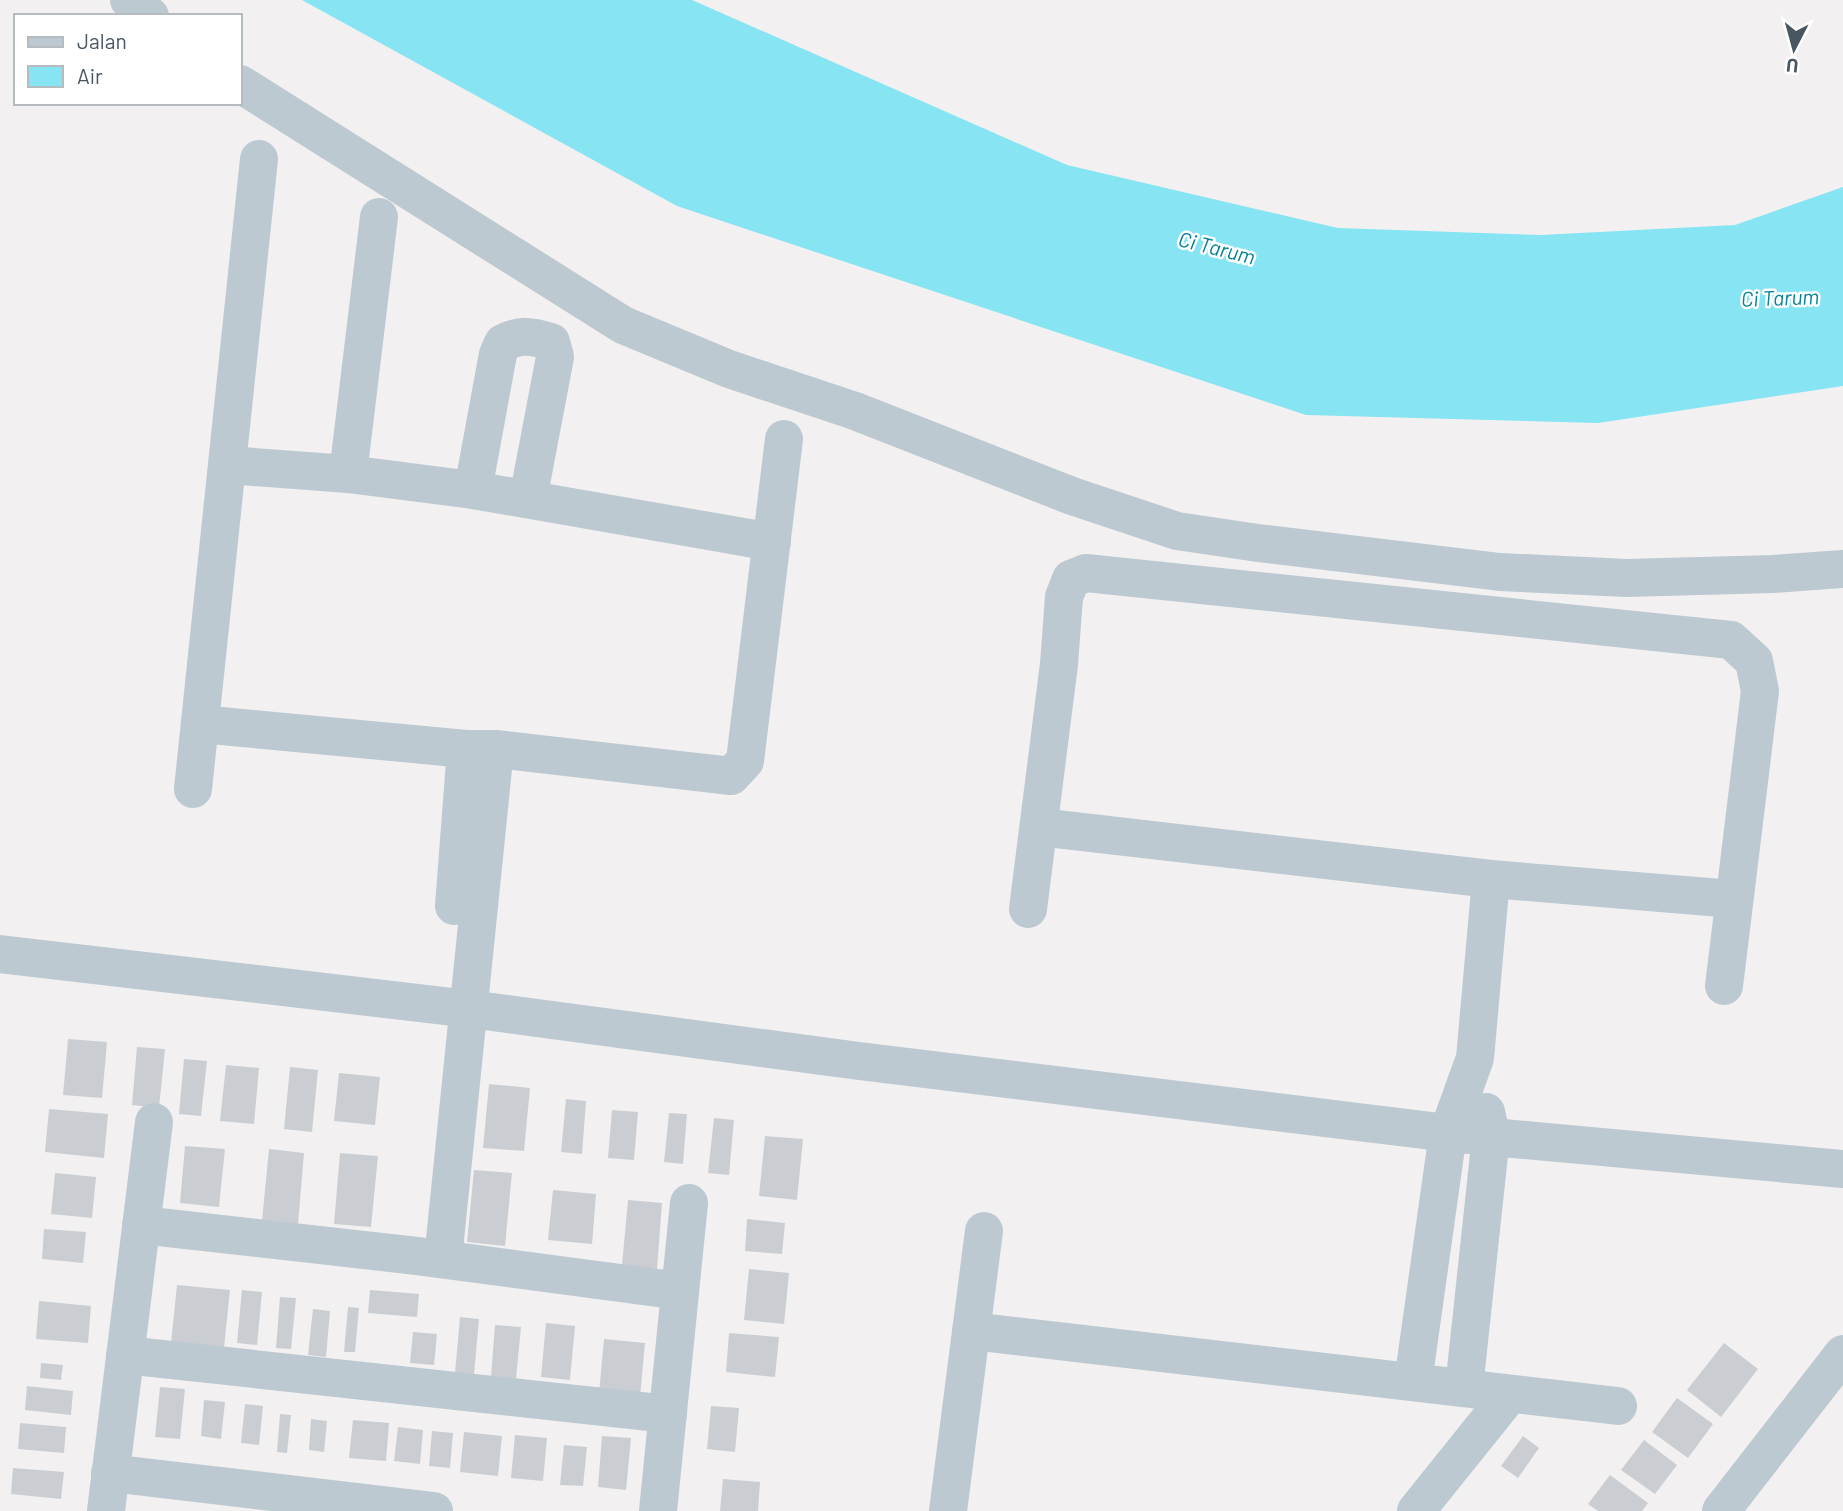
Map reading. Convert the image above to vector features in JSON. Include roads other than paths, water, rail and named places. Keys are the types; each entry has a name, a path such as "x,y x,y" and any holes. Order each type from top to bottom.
{"street":[{"path":"129,0 147,14"},
{"path":"242,86 623,325 729,369 855,411 1072,496 1177,531 1500,572 1627,578 1843,569"},
{"path":"193,789 259,159"},
{"path":"348,474 379,217"},
{"path":"473,490 498,354 503,343 517,336 534,336 551,342 555,357 528,499"},
{"path":"200,724 480,749 731,776 745,761 784,439"},
{"path":"228,465 348,474 473,490 772,542"},
{"path":"1028,909 1059,664 1064,597 1071,579 1086,573 1731,640 1754,661 1760,691 1724,986"},
{"path":"430,1257 459,1008 480,749"},
{"path":"1039,827 1492,879 1733,899"},
{"path":"1413,1382 1448,1133 1475,1058 1492,879"},
{"path":"0,954 459,1008 859,1061 1448,1133 1843,1169"},
{"path":"1464,1388 1491,1136 1475,1058"},
{"path":"106,1511 154,1122"},
{"path":"658,1511 690,1203"},
{"path":"141,1225 430,1257 680,1291"},
{"path":"948,1511 984,1231"},
{"path":"971,1331 1618,1406"},
{"path":"1721,1511 1843,1354"},
{"path":"125,1356 668,1414"},
{"path":"1416,1511 1510,1394"},
{"path":"110,1474 433,1511"}],"water":[{"name":"Ci Tarum","path":"302,0 692,0 1067,165 1338,228 1541,235 1735,225 1843,187 1843,386 1598,423 1306,415 677,206"}]}
